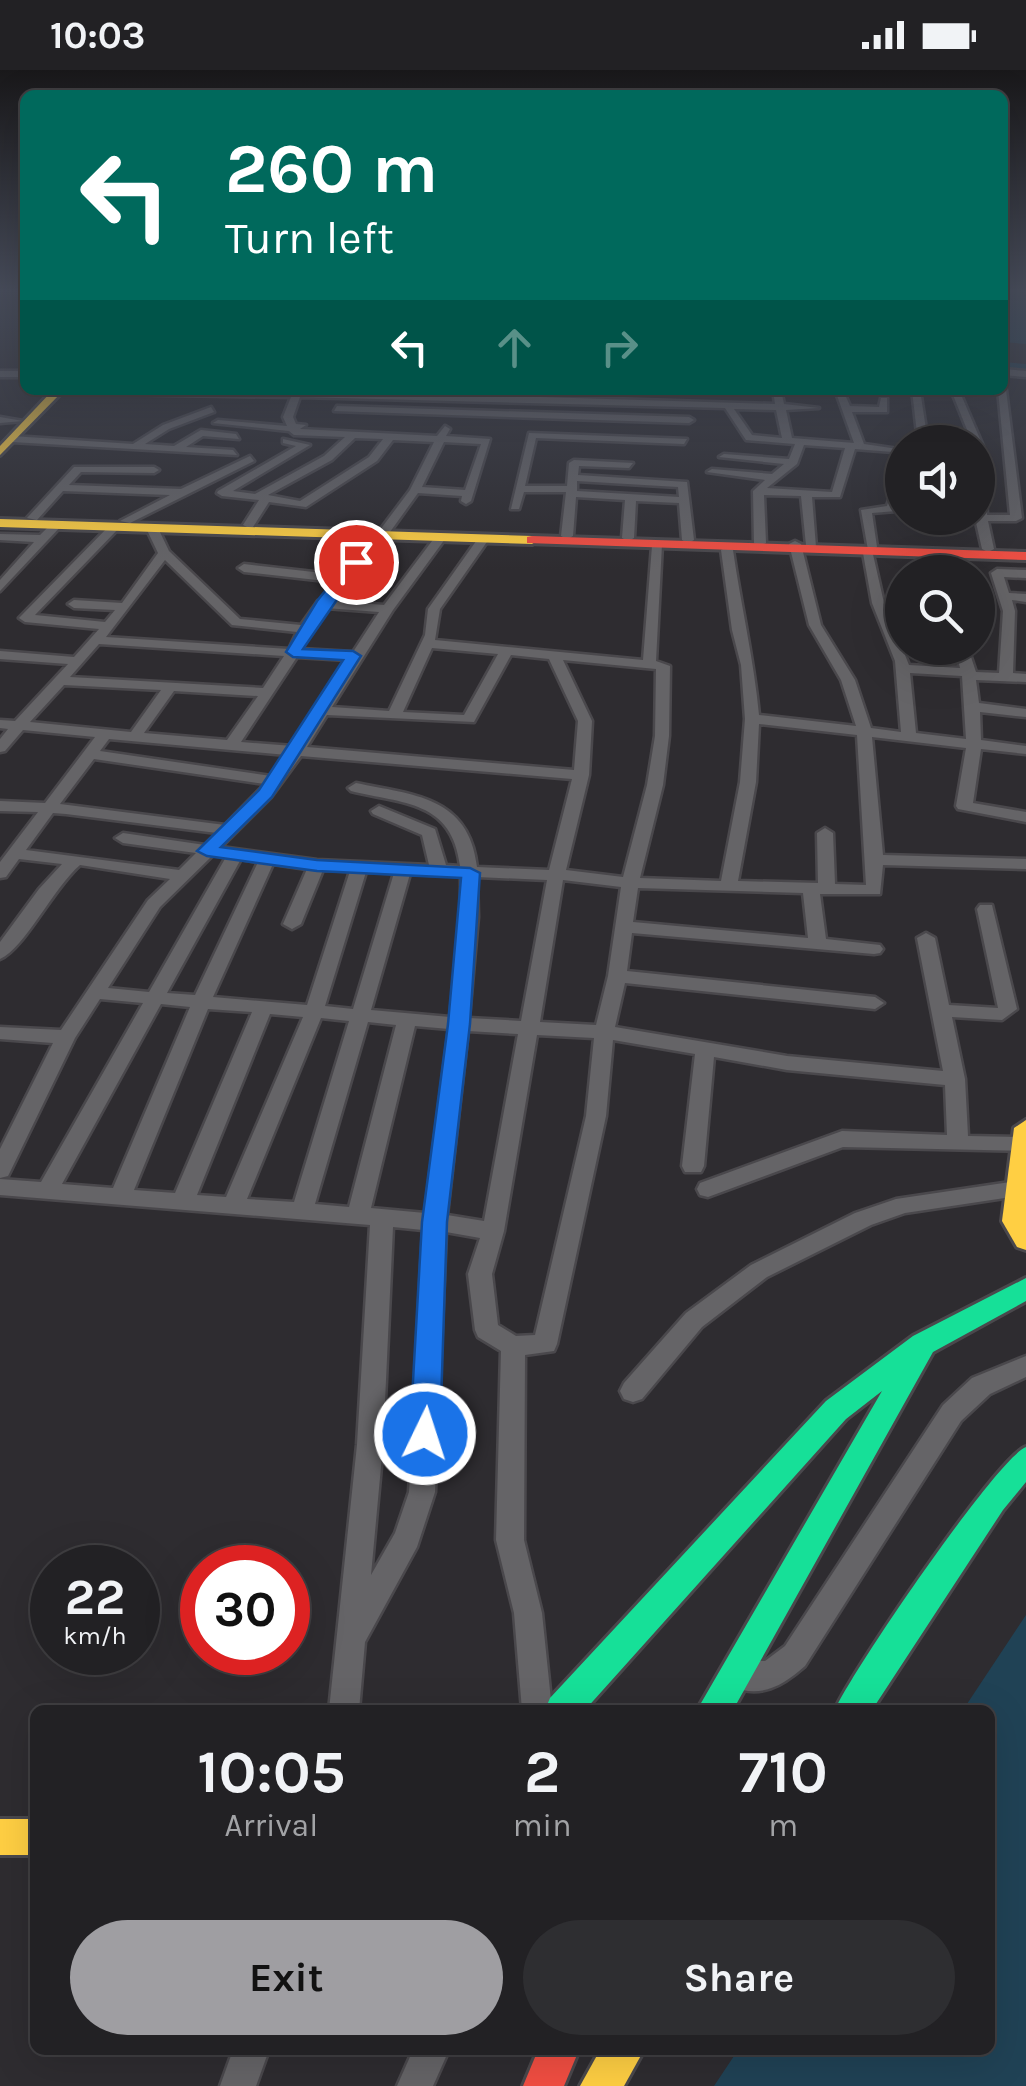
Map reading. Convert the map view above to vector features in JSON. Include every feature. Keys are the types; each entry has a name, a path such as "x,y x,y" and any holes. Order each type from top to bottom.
{"main road":[{"path":"6,434 41,395"},
{"path":"6,434 53,395"},
{"path":"0,520 44,528 249,525 439,539 727,550 801,547"},
{"path":"120,524 1026,553"},
{"path":"870,550 988,549 1026,553"},
{"path":"1024,1137 1014,1221 1026,1240"},
{"path":"567,1705 836,1410 923,1344 1026,1288"},
{"path":"717,1705 923,1344"},
{"path":"855,1705 992,1500 1026,1460"},
{"path":"0,1837 30,1838"},
{"path":"543,2086 557,2055"},
{"path":"600,2086 621,2055"}],"street":[{"path":"260,408 267,395"},
{"path":"291,434 290,411 296,395"},
{"path":"231,745 322,604 356,562 345,562 415,490 447,426 453,395"},
{"path":"464,395 781,408 813,404 821,442"},
{"path":"778,395 787,440"},
{"path":"834,496 856,446 841,395"},
{"path":"916,395 921,425"},
{"path":"957,395 969,425"},
{"path":"995,518 1016,519 1011,424 1003,395"},
{"path":"514,414 520,400"},
{"path":"846,410 884,410 884,400"},
{"path":"664,404 664,419"},
{"path":"728,406 748,438 885,448"},
{"path":"137,445 166,427 210,410"},
{"path":"234,414 450,412 690,420"},
{"path":"582,416 581,426 590,431 589,437"},
{"path":"291,434 310,420 447,426"},
{"path":"218,423 291,434 305,445 222,493 302,505 373,460 391,436"},
{"path":"178,448 186,439 204,433 488,442 467,497 415,490"},
{"path":"6,434 233,453"},
{"path":"249,525 262,498 328,458 353,435"},
{"path":"514,507 532,435 684,442"},
{"path":"784,493 801,441"},
{"path":"724,456 792,463"},
{"path":"108,626 25,618 120,524 250,458"},
{"path":"567,536 575,462 629,466"},
{"path":"760,543 758,492 792,463"},
{"path":"0,587 44,528 61,488 80,469 154,470"},
{"path":"712,472 772,477"},
{"path":"518,488 682,484 688,540"},
{"path":"572,487 631,497 684,500"},
{"path":"61,488 187,492"},
{"path":"758,492 834,496 866,510 885,509"},
{"path":"123,838 358,869 874,890 864,730 848,680 815,625 801,547 806,494"},
{"path":"628,538 631,497"},
{"path":"866,510 878,603 904,670 909,735"},
{"path":"0,537 44,528"},
{"path":"152,528 164,553 236,622 306,629"},
{"path":"985,535 988,549"},
{"path":"0,1170 8,1135 66,1037 154,904 275,782 353,656 439,539"},
{"path":"394,716 426,644 434,609 483,540"},
{"path":"649,666 658,546"},
{"path":"727,550 738,630 748,665 752,719 748,782 729,886"},
{"path":"0,748 125,607 164,553"},
{"path":"244,568 344,579"},
{"path":"1006,676 1007,618 997,573 1026,574"},
{"path":"57,622 91,585"},
{"path":"1007,618 1026,586"},
{"path":"1007,618 1026,598"},
{"path":"74,604 125,607"},
{"path":"322,604 387,609"},
{"path":"1007,618 1026,612"},
{"path":"1007,618 1026,626"},
{"path":"1007,618 1026,640"},
{"path":"1007,618 1026,654"},
{"path":"97,640 353,656"},
{"path":"426,644 663,666 662,736 644,833 630,882 626,927 604,1032 596,1116 544,1344 513,1346 487,1330 480,1274 493,1231 556,875 581,774 585,721 554,658"},
{"path":"323,710 470,719 506,652"},
{"path":"0,655 78,661"},
{"path":"967,665 975,743 964,808 1025,818"},
{"path":"904,670 1026,678"},
{"path":"60,681 267,692"},
{"path":"135,736 172,685"},
{"path":"974,707 1026,712"},
{"path":"752,719 1026,750"},
{"path":"0,724 581,774"},
{"path":"0,873 106,734"},
{"path":"91,754 275,782"},
{"path":"348,1645 407,1538 422,1492 435,1222 459,1024 470,873 457,829 446,815 356,788"},
{"path":"0,806 51,808 228,830"},
{"path":"379,811 429,832 439,872"},
{"path":"818,944 824,834"},
{"path":"14,854 184,876"},
{"path":"48,1190 234,855"},
{"path":"0,953 18,935 53,877 77,860"},
{"path":"121,1195 201,1003 268,860"},
{"path":"875,860 1026,864"},
{"path":"292,924 317,866"},
{"path":"233,1206 314,1013 358,869"},
{"path":"302,1212 404,870"},
{"path":"939,1010 1002,1014 1008,1010 986,910"},
{"path":"626,927 874,949"},
{"path":"926,938 955,1079 958,1140"},
{"path":"616,976 875,1003"},
{"path":"98,993 363,1017 604,1032 787,1063 955,1079"},
{"path":"183,1202 264,1008"},
{"path":"344,1705 370,1445 370,1217 408,1020"},
{"path":"0,1034 66,1037"},
{"path":"693,1166 705,1050"},
{"path":"708,1189 842,1139 1024,1137"},
{"path":"0,1188 435,1222 493,1231"},
{"path":"634,1391 694,1320 759,1271 863,1218 904,1205 1017,1189"},
{"path":"513,1346 510,1540 528,1613 537,1705"},
{"path":"733,1676 770,1676 784,1667 952,1412 981,1386 1026,1366"},
{"path":"238,2086 250,2055"},
{"path":"415,2086 429,2055"}],"water":[{"path":"1026,1615 1026,2086 714,2086 735,2055 995,2055 995,1705 966,1705"}],"traffic: fast":[{"path":"567,1705 836,1410 923,1344 1026,1288"},
{"path":"717,1705 919,1352"},
{"path":"855,1705 992,1500 1026,1460"}],"traffic: slow":[{"path":"0,452 54,395"},
{"path":"0,523 532,540"},
{"path":"1026,1128 1015,1221 1026,1240"},
{"path":"0,1837 30,1837"},
{"path":"600,2086 621,2055"}],"traffic: jam":[{"path":"532,540 1026,556"},
{"path":"543,2086 557,2055"}],"route":[{"path":"356,562 322,604 293,652 353,656 323,710 266,794 207,851 317,866 470,873 459,1024 435,1222 425,1434"}]}
